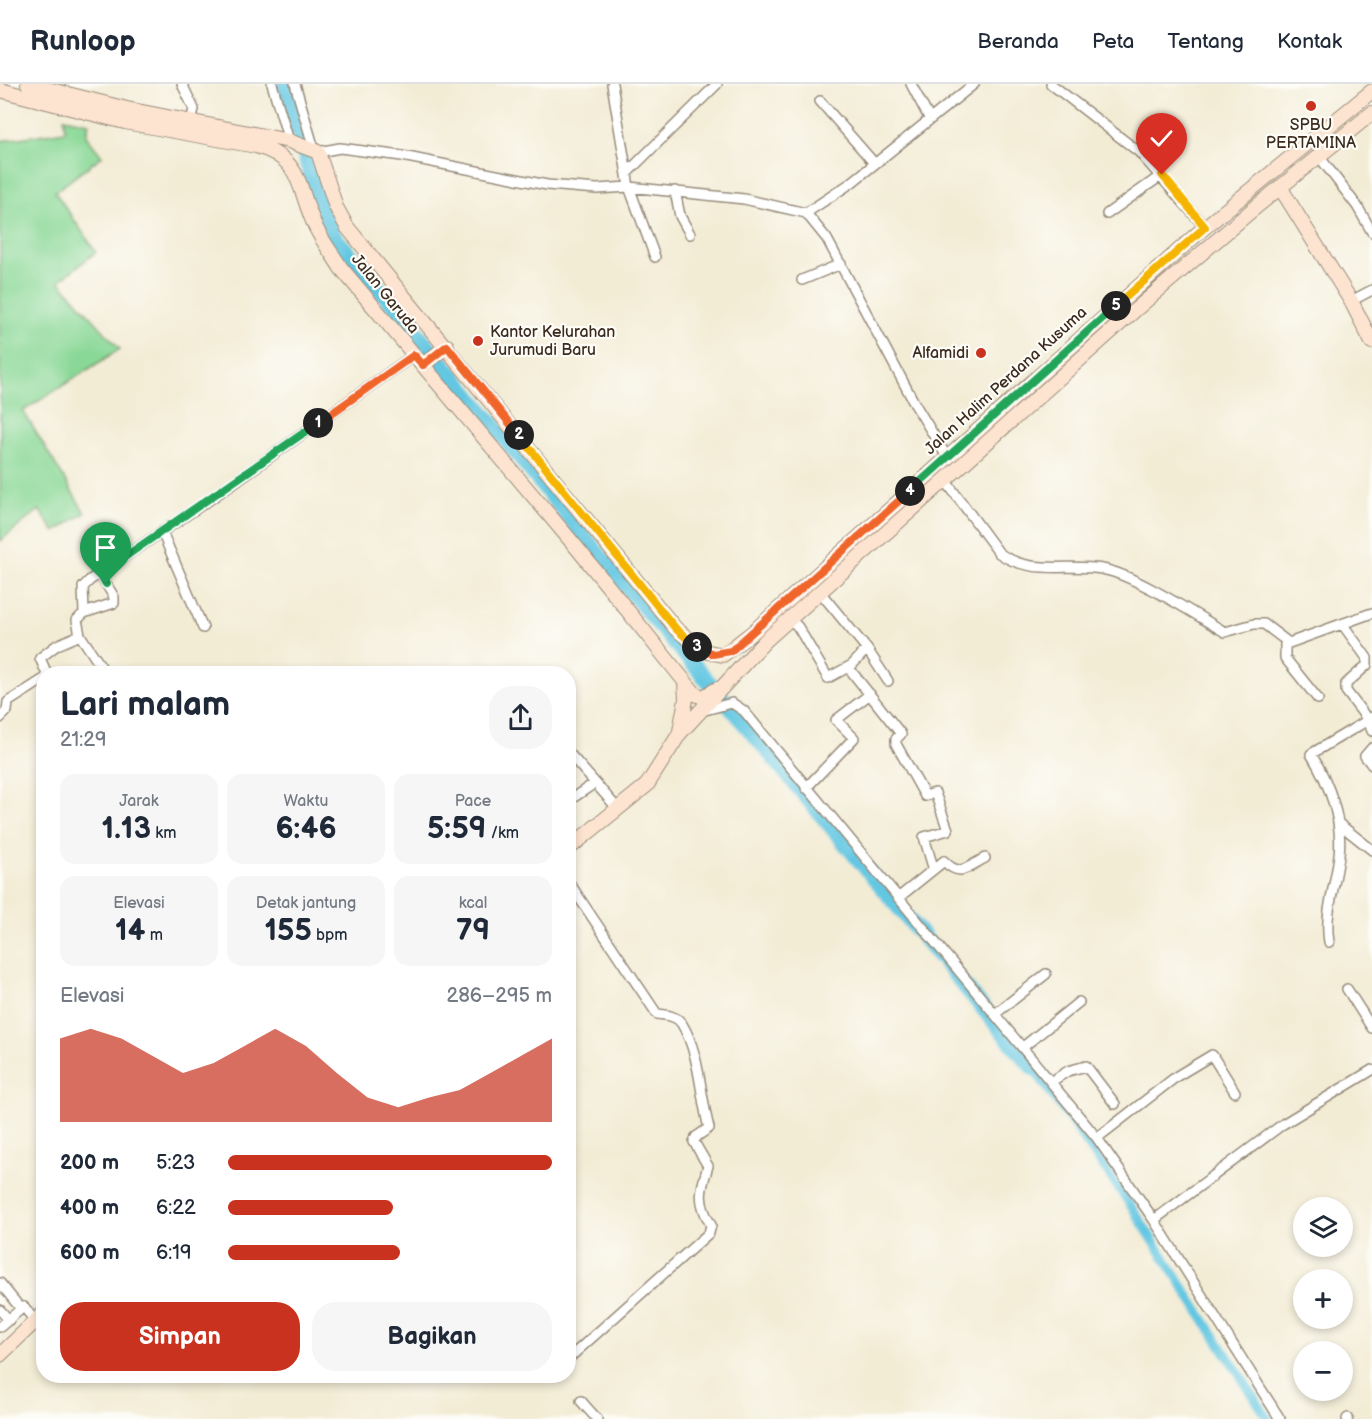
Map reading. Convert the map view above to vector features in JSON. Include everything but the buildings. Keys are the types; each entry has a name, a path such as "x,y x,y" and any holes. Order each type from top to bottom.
{"main road":[{"path":"28,84 52,87 191,121 290,142 314,150"},
{"name":"Jalan Garuda","path":"0,90 115,120 274,151 287,160 294,172 316,229 341,268 422,360 695,694 703,697 718,692"},
{"name":"Jalan Halim Perdana Kusuma","path":"723,655 753,632 1205,227 1372,91"},
{"name":"Jalan Halim Perdana Kusuma","path":"576,843 647,785 680,733 790,619 1134,311 1318,156 1370,120"},
{"name":"Jalan Garuda","path":"314,150 336,207 347,227 676,629 704,651 723,655"},
{"path":"1280,187 1351,301 1372,342"},
{"path":"1086,332 1098,345"},
{"path":"422,360 445,347"},
{"path":"1029,383 1041,395"},
{"path":"680,733 685,716 685,682"},
{"path":"0,1355 36,1320"}],"street":[{"path":"182,84 194,109 191,121"},
{"path":"272,84 290,142"},
{"path":"295,84 314,150 340,148 402,156 547,185 597,189 629,187 675,190 744,199 806,213 827,239 916,406 946,457"},
{"path":"612,84 629,187 655,257"},
{"path":"627,173 717,84"},
{"path":"911,84 929,118"},
{"path":"806,213 974,84"},
{"path":"1051,84 1139,152 1162,175 1205,227"},
{"path":"820,101 874,163"},
{"path":"1318,156 1357,206 1372,232"},
{"path":"1107,213 1162,175"},
{"path":"675,190 680,216 690,234"},
{"path":"802,280 841,264"},
{"path":"1351,301 1372,290"},
{"path":"84,614 83,587 90,580 422,360"},
{"path":"945,480 999,553 1010,561 1045,569 1103,569 1142,585 1225,632 1254,624 1264,624 1289,643 1372,613"},
{"path":"162,532 202,628"},
{"path":"100,574 114,597 114,603 84,614 77,620 80,635 101,666"},
{"path":"820,592 867,649 888,681"},
{"path":"790,619 798,627 828,678 848,668 867,649"},
{"path":"1343,625 1367,658 1367,665 1346,684 1347,691 1370,718 1372,731"},
{"path":"44,666 40,658 57,645 80,635"},
{"path":"1285,641 1285,658 1318,699"},
{"path":"848,668 901,734 896,739 896,744 925,796 935,793 942,808 948,830 924,837 933,867"},
{"path":"0,718 7,711 8,702 36,684"},
{"path":"718,692 744,711 898,898 945,948 995,1014 1097,1138 1154,1220 1280,1419"},
{"path":"806,788 854,738 837,720 870,694"},
{"path":"1329,942 1326,924 1340,854 1338,823 1327,780 1311,754 1370,718"},
{"path":"1372,748 1365,756 1372,765"},
{"path":"576,761 618,809"},
{"path":"576,796 595,783"},
{"path":"1338,823 1372,850"},
{"path":"898,898 933,867 944,861 953,870 958,871 985,858"},
{"path":"576,893 657,1014 671,1016 682,1023 701,1078 700,1093 709,1128 696,1137 694,1142 708,1166 699,1192 703,1211 711,1225 709,1233 576,1352"},
{"path":"995,1014 1046,974"},
{"path":"1347,989 1372,1028"},
{"path":"1023,1047 1079,1002"},
{"path":"1097,1138 1177,1076 1212,1055 1235,1092"},
{"path":"1052,1081 1068,1071 1086,1066 1115,1104"},
{"path":"1154,1220 1283,1124 1372,1070"},
{"path":"0,1283 4,1297 21,1309 24,1308 36,1315"},
{"path":"0,1327 21,1309"},
{"path":"0,1310 9,1320"},
{"path":"581,1401 597,1419"}],"green space":[{"path":"64,118 89,123 86,136 102,156 55,192 96,252 59,281 120,349 23,411 85,513 55,532 39,510 0,541 0,141 65,131"}],"waterway":[{"path":"284,84 320,206 334,236 456,379 610,568 757,738 1033,1068"},
{"path":"1033,1068 1129,1203 1268,1419"}],"place":[{"name":"SPBU PERTAMINA","path":"1311,106"},
{"name":"Kantor Kelurahan Jurumudi Baru","path":"478,341"},
{"name":"Alfamidi","path":"981,353"}],"route":[{"path":"106,584 100,574 414,355 423,365 447,346 676,629 704,651 723,655 753,632 1205,227 1162,175"}]}
